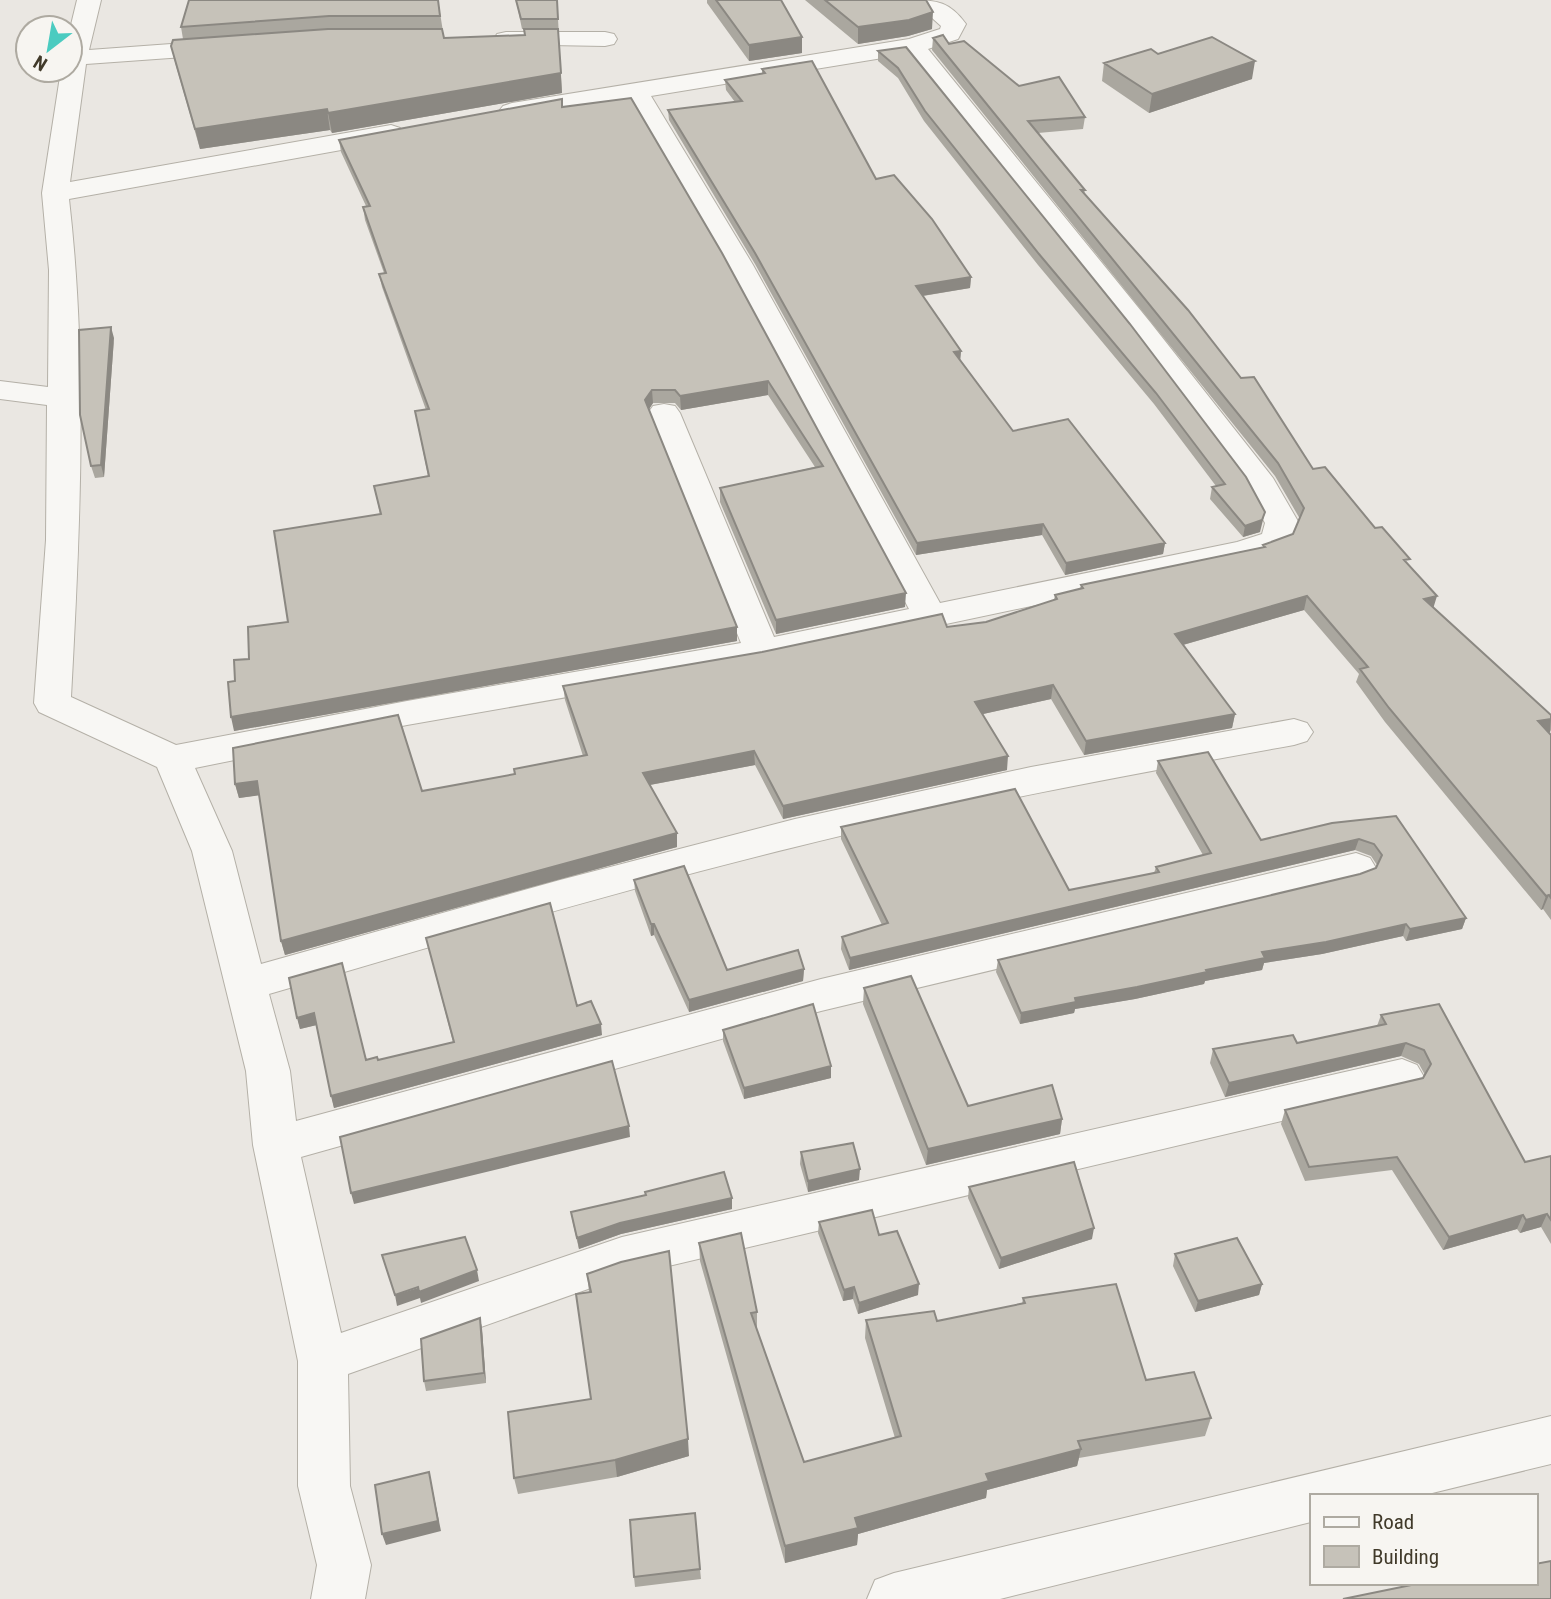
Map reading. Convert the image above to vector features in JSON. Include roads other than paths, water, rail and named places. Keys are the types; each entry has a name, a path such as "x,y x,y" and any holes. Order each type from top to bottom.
{"street":[{"path":"84,21 89,0"},
{"path":"493,115 913,46 950,34 954,24 924,0"},
{"path":"482,39 605,39"},
{"path":"84,57 250,45"},
{"path":"71,84 55,193 63,270 63,540 52,703 172,759 407,713 762,650 1244,551 1276,540 1282,523 1261,485 913,46"},
{"path":"635,90 739,265 929,614"},
{"path":"55,193 412,129"},
{"path":"0,390 63,398"},
{"path":"664,413 762,650"},
{"path":"247,984 574,891 873,814 1030,780 1294,732"},
{"path":"172,759 212,851 268,1070 276,1145 323,1361 324,1486 344,1565 338,1599"},
{"path":"276,1145 821,995 1356,868"},
{"path":"323,1361 622,1257 1402,1077"},
{"path":"1326,1494 1551,1440"},
{"path":"894,1599 1310,1497"}]}
